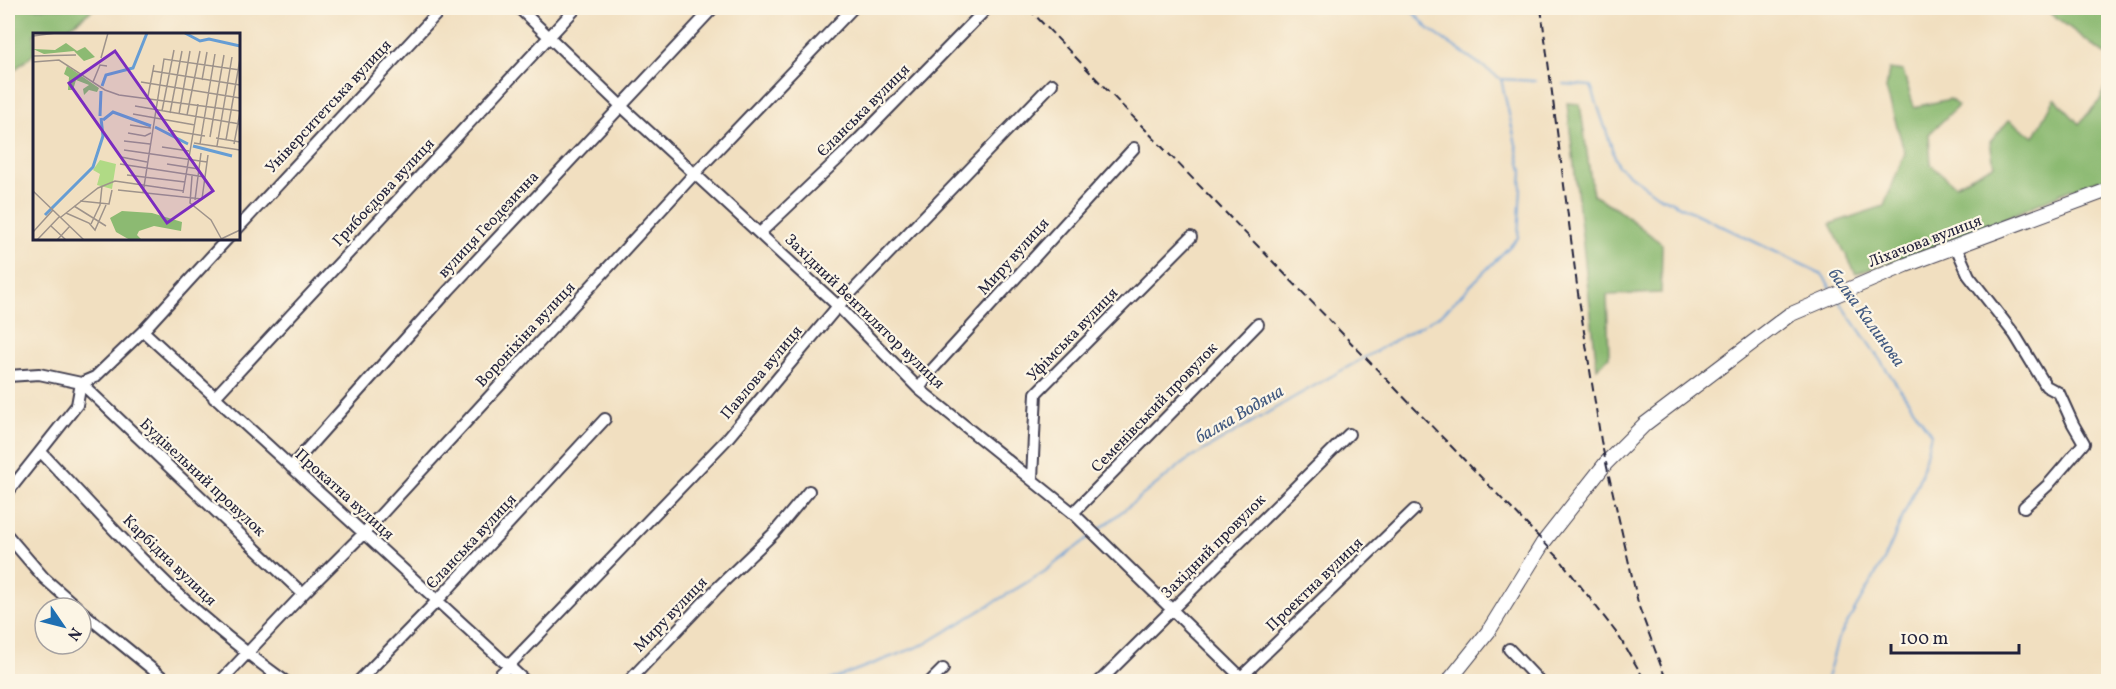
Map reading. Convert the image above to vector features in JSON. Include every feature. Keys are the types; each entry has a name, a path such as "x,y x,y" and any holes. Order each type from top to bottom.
{"street":[{"name":"Університетська вулиця","path":"240,226 442,8"},
{"name":"Західний Вентилятор вулиця","path":"519,8 838,306 919,389 1073,513 1242,680"},
{"name":"Грибоєдова вулиця","path":"214,398 576,8"},
{"name":"вулиця Геодезична","path":"291,467 449,290 713,8"},
{"name":"Вороніхіна вулиця","path":"220,681 364,533 695,173 853,8"},
{"name":"Єланська вулиця","path":"760,233 857,141 987,8"},
{"name":"Павлова вулиця","path":"494,681 727,439 838,306 1052,84"},
{"name":"Миру вулиця","path":"919,389 930,372 1134,148"},
{"name":"Ліхачова вулиця","path":"1448,681 1488,632 1543,543 1606,463 1645,424 1789,315 1906,265 2109,190"},
{"name":"Уфімська вулиця","path":"1032,479 1036,393 1191,237"},
{"path":"8,376 39,374 81,383 95,377 143,331 226,240"},
{"path":"1956,247 1969,276 2014,336 2046,386 2059,393 2084,443 2048,485 2024,507"},
{"name":"Семенівський провулок","path":"1073,513 1258,324"},
{"name":"Прокатна вулиця","path":"143,331 526,681"},
{"path":"8,492 77,405 81,383"},
{"name":"Будівельний провулок","path":"81,383 303,594"},
{"name":"Єланська вулиця","path":"357,681 438,600 605,419"},
{"name":"Західний провулок","path":"1099,681 1349,434"},
{"name":"Карбідна вулиця","path":"41,452 143,560 194,608 247,653 286,681"},
{"name":"Миру вулиця","path":"628,681 774,532 809,490"},
{"name":"Проектна вулиця","path":"1242,680 1414,510"},
{"path":"8,536 44,578 64,596"},
{"path":"93,620 168,681"},
{"path":"1509,649 1540,681"},
{"path":"930,681 943,669"}],"green space":[{"path":"8,8 95,8 61,33 33,33 33,55 8,75"},
{"path":"2042,8 2108,8 2108,57 2045,9"},
{"path":"1889,69 1903,71 1914,107 1950,99 1958,106 1929,134 1931,165 1955,185 1994,165 1990,142 2009,120 2034,137 2055,98 2079,124 2101,99 2108,78 2108,177 2067,191 1981,229 1856,274 1830,224 1884,206 1905,153 1886,89"},
{"path":"1567,103 1580,104 1593,195 1616,208 1662,244 1661,293 1607,295 1609,357 1597,368"}],"waterway":[{"name":"балка Калинова","path":"1409,8 1430,30 1501,79 1535,81"},
{"name":"балка Водяна","path":"1096,532 1186,461 1442,314 1518,238 1522,171 1501,79"},
{"name":"балка Калинова","path":"1564,84 1591,86 1618,166 1657,195 1822,274 1833,291"},
{"name":"балка Калинова","path":"1826,682 1838,639 1885,558 1921,475 1931,434 1838,299"},
{"name":"балка Водяна","path":"825,682 925,644 1044,572 1092,535"}],"railway":[{"path":"1028,8 1559,558 1618,635 1646,682"},
{"path":"1541,8 1578,293 1601,441 1639,607 1667,682"}]}
